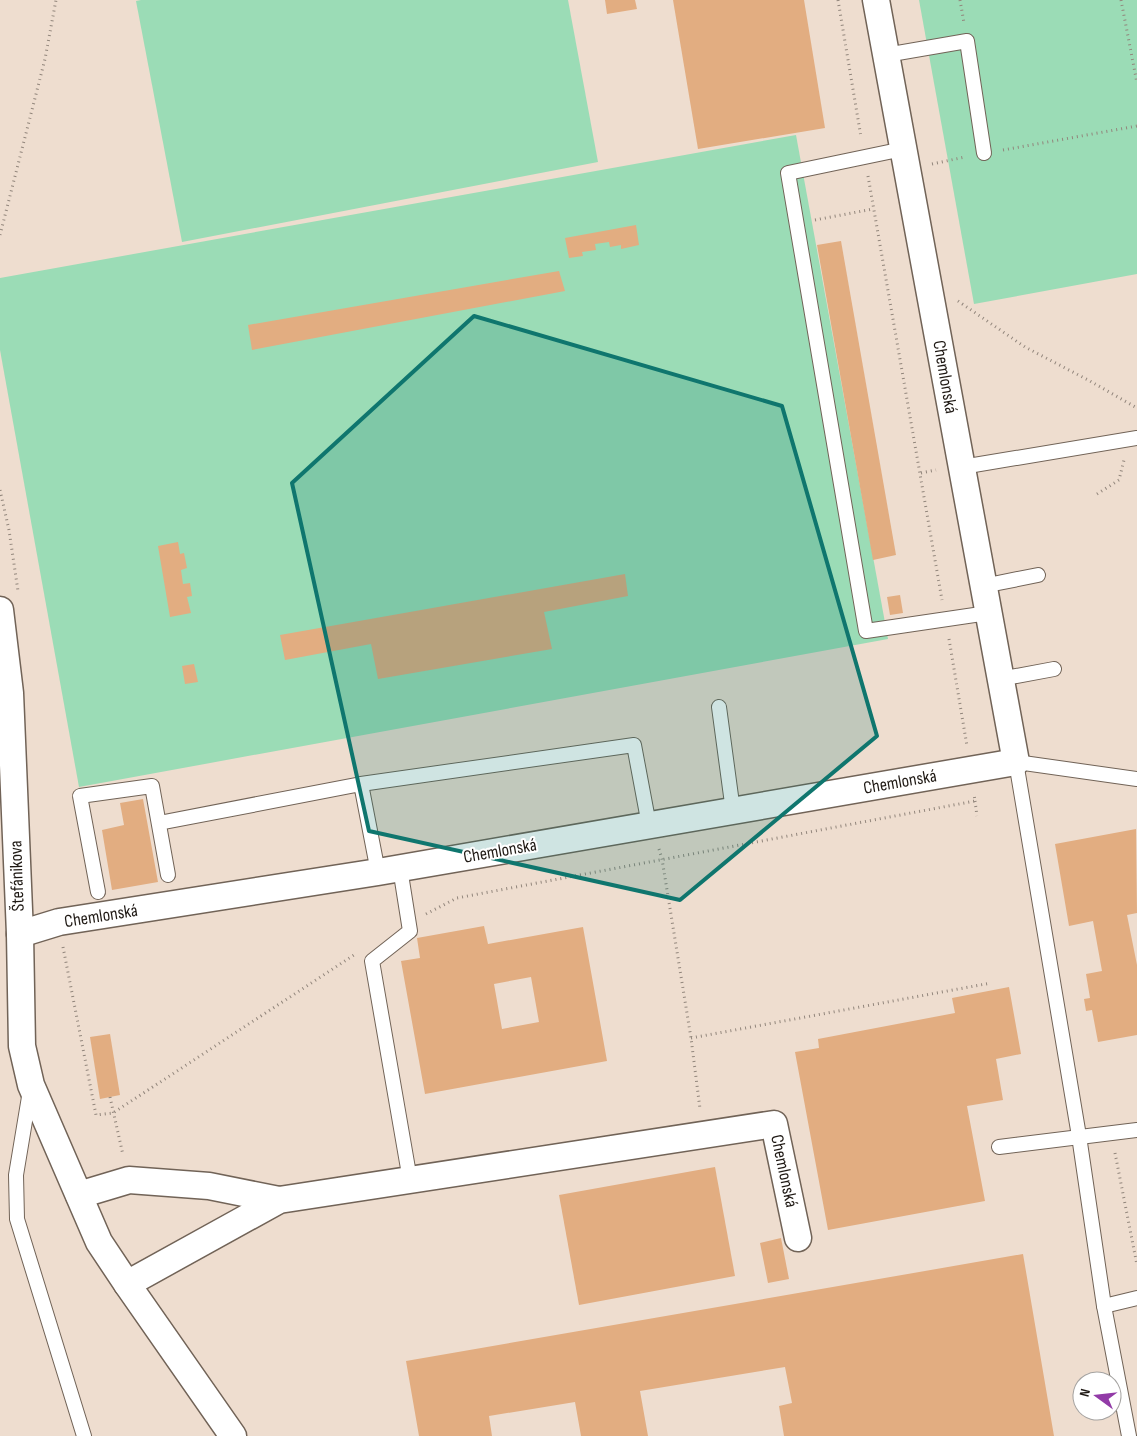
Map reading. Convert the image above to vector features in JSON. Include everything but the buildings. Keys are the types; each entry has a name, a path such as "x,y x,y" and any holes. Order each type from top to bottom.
{"street":[{"name":"Chemlonská","path":"20,934 59,922 389,870 1016,762 876,0"},
{"name":"Štefánikova","path":"0,610 10,694 20,934 22,1046 31,1085 99,1242 233,1436"},
{"name":"Chemlonská","path":"279,1200 774,1124 798,1238"},
{"path":"80,1195 129,1180 209,1186 279,1200"},
{"path":"127,1284 279,1200"}],"lane":[{"path":"886,55 967,40 984,153"},
{"path":"905,159 864,158 788,173 866,631 988,613"},
{"path":"962,467 1133,439"},
{"path":"983,586 1038,575"},
{"path":"1000,679 1054,669"},
{"path":"719,707 733,811"},
{"path":"159,823 361,784 634,746 649,825"},
{"path":"1129,1436 1104,1306 1079,1136 1016,762 1137,779"},
{"path":"361,784 389,870 409,922 410,931 372,961 410,1180"},
{"path":"98,892 80,796 152,786 168,876"},
{"path":"31,1085 16,1175 17,1219 84,1436"},
{"path":"999,1147 1137,1130"},
{"path":"1104,1306 1137,1298"}],"path":[{"path":"0,235 45,60 56,0"},
{"path":"838,0 972,770 977,816"},
{"path":"1121,0 1137,83"},
{"path":"905,159 984,153 1137,126"},
{"path":"812,221 873,209"},
{"path":"927,279 1025,347 1137,408"},
{"path":"1097,494 1119,480 1133,439"},
{"path":"409,922 457,898 975,801"},
{"path":"649,825 662,859 692,1038 703,1135"},
{"path":"61,940 96,1115 113,1113 355,954"},
{"path":"692,1038 991,982"},
{"path":"110,1097 129,1180"},
{"path":"1111,1134 1137,1265"}],"highlighted area":[{"path":"474,316 782,406 877,736 680,900 369,831 292,483"}],"green space":[{"path":"568,0 598,162 182,242 136,1"},
{"path":"919,0 1137,0 1137,274 974,304"},
{"path":"796,135 888,639 79,787 0,350 0,278"}]}
